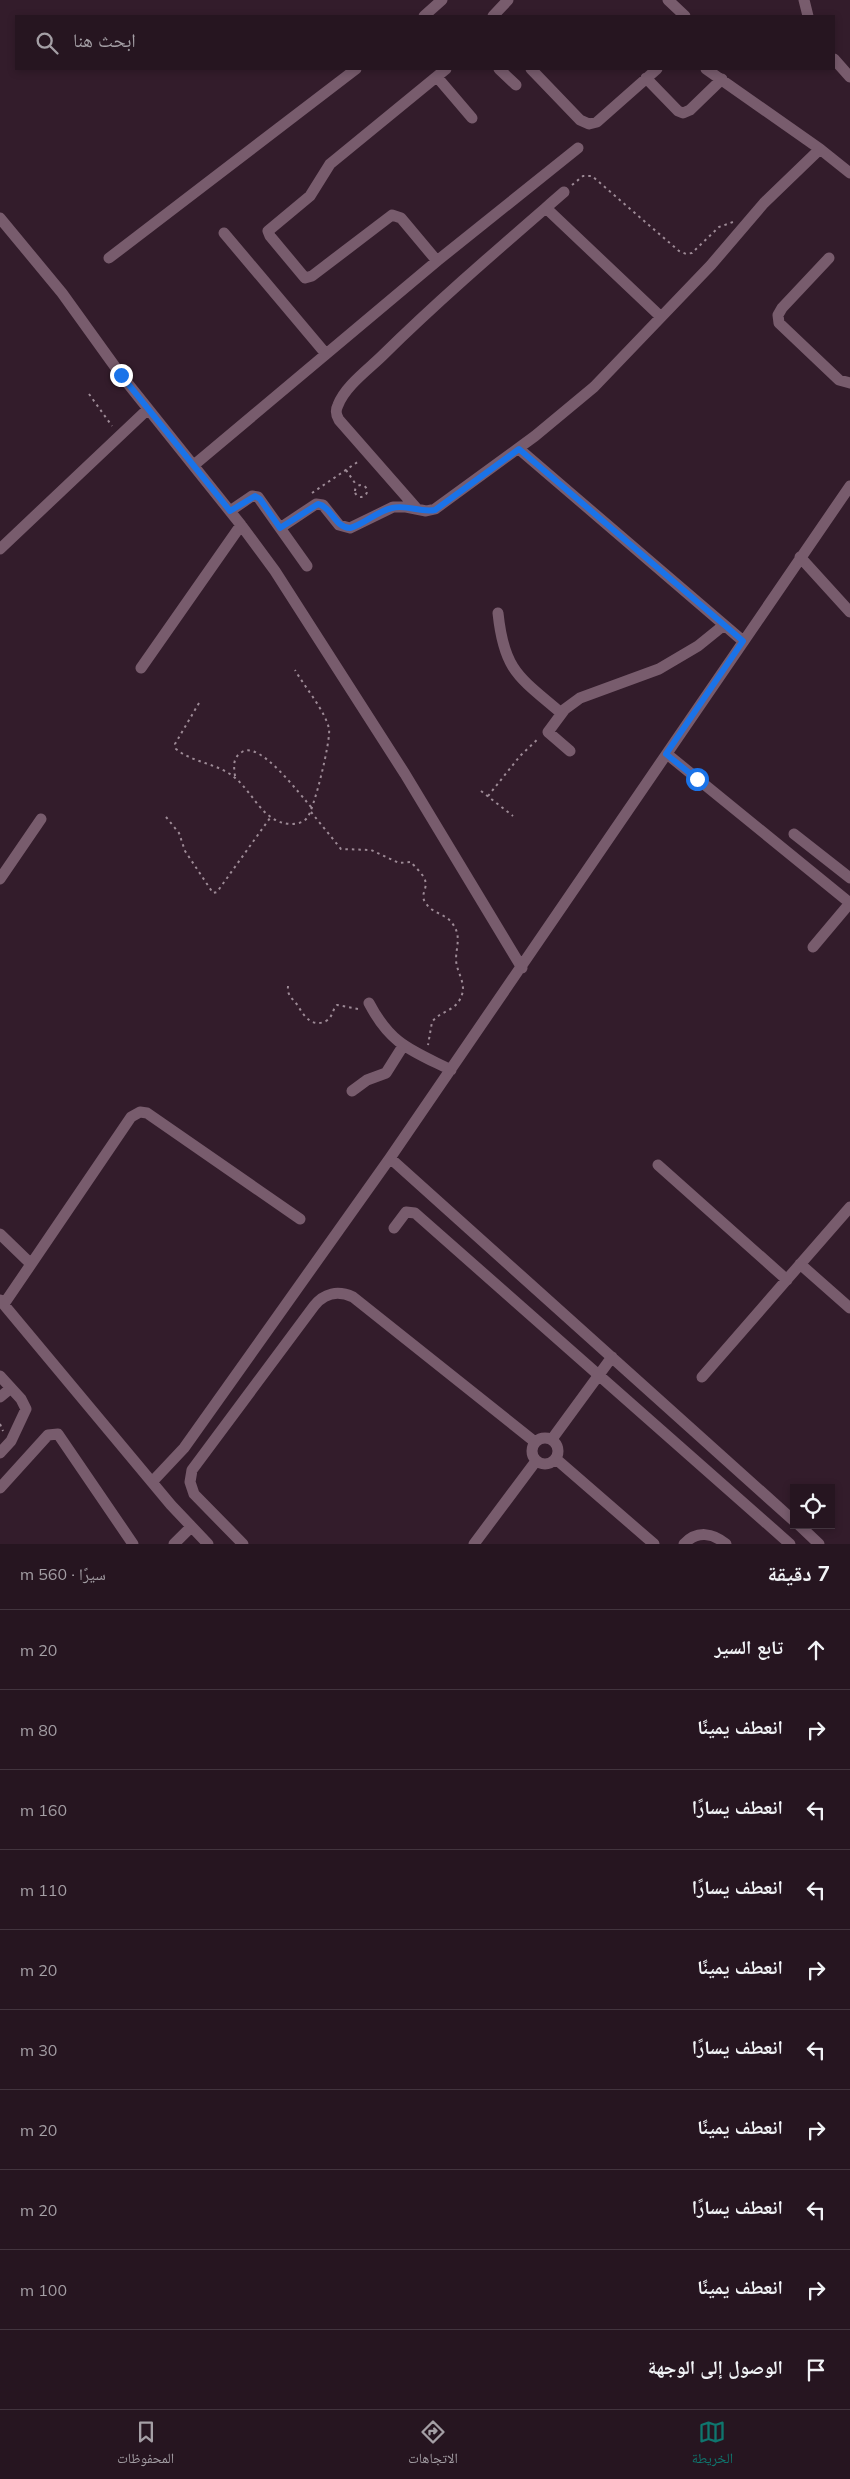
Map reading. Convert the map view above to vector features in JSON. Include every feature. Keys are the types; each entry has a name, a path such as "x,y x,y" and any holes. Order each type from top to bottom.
{"street":[{"path":"425,15 442,0"},
{"path":"494,15 508,0"},
{"path":"668,0 684,15"},
{"path":"804,0 808,15"},
{"path":"835,60 850,77"},
{"path":"109,258 355,70"},
{"path":"437,261 401,218 392,215 312,276 305,278 268,231 271,226 310,196 330,164 445,70"},
{"path":"500,70 516,85"},
{"path":"532,70 580,120 588,124 598,122 656,70"},
{"path":"708,70 820,149 850,173"},
{"path":"437,77 472,118"},
{"path":"646,78 678,111 683,113 690,110 722,79"},
{"path":"194,465 437,261 578,148"},
{"path":"280,528 318,504 323,505 339,524 350,528 393,508 406,506 435,510 519,449 594,387 711,265 782,184 820,149"},
{"path":"417,509 337,417 338,405 345,394 432,308 564,192"},
{"path":"546,208 661,317"},
{"path":"0,218 62,293 148,409 241,524 302,612 405,774 522,968"},
{"path":"224,233 326,354"},
{"path":"829,258 782,308 778,319 840,380 850,383"},
{"path":"0,549 148,409"},
{"path":"519,449 743,641"},
{"path":"152,1482 184,1448 390,1158 522,968 850,486"},
{"path":"230,511 255,496 260,499 307,566"},
{"path":"141,668 241,524"},
{"path":"800,557 850,612"},
{"path":"498,613 501,640 513,668 561,714"},
{"path":"570,752 548,732 561,714 580,698 660,669 703,643 724,625"},
{"path":"666,754 850,903 813,946"},
{"path":"0,879 41,819"},
{"path":"794,834 850,878"},
{"path":"369,1003 383,1027 403,1046 451,1070"},
{"path":"352,1092 367,1080 386,1073 403,1046"},
{"path":"208,1544 152,1482 2,1302 31,1264 132,1117 140,1112 147,1113 300,1219"},
{"path":"390,1158 790,1517"},
{"path":"658,1165 787,1280"},
{"path":"702,1378 850,1207"},
{"path":"394,1228 406,1212 415,1213 790,1544"},
{"path":"0,1234 31,1264"},
{"path":"800,1264 850,1308"},
{"path":"243,1544 194,1494 190,1482 192,1470 318,1300 331,1293 339,1292 353,1297 535,1442"},
{"path":"552,1439 612,1357"},
{"path":"0,1376 23,1402 25,1412 11,1441 0,1453"},
{"path":"0,1397 11,1388"},
{"path":"0,1488 48,1435 58,1434 132,1544"},
{"path":"543,1438 552,1439 558,1446 556,1459 544,1465 536,1461 532,1452 535,1442 543,1438"},
{"path":"556,1459 654,1544"},
{"path":"474,1544 536,1461"},
{"path":"174,1544 191,1527"},
{"path":"803,1529 820,1544"},
{"path":"684,1544 692,1537 706,1534 719,1538 726,1544"}],"path":[{"path":"564,192 583,176 592,176 679,251 686,254 692,253 725,224 736,221 748,221"},
{"path":"89,394 119,436"},
{"path":"318,504 312,492 369,454"},
{"path":"346,470 357,486 365,487 365,495 360,497 355,494 357,486"},
{"path":"198,703 175,744 176,749 193,759 223,769 235,778 270,818 277,822 295,824 305,820 311,812 328,744 329,730 327,723 295,670"},
{"path":"488,796 525,750 548,732"},
{"path":"235,778 234,764 238,755 246,750 256,751 266,757 312,808"},
{"path":"481,791 513,816"},
{"path":"311,812 341,849 371,850 399,863 411,862 425,879 426,886 423,896 426,904 434,912 447,917 456,930 459,941 456,963 463,980 462,996 456,1004 432,1022 431,1038 423,1056"},
{"path":"166,817 179,833 185,851 213,893 217,892 270,818"},
{"path":"288,986 290,997 306,1018 314,1022 323,1022 330,1018 337,1005 355,1009 369,1003"}],"route":[{"path":"121,375 230,511 252,496 258,497 280,528 316,504 323,505 342,527 346,528 354,527 387,509 400,506 422,511 435,510 519,449 743,641 666,754 697,779"}]}
